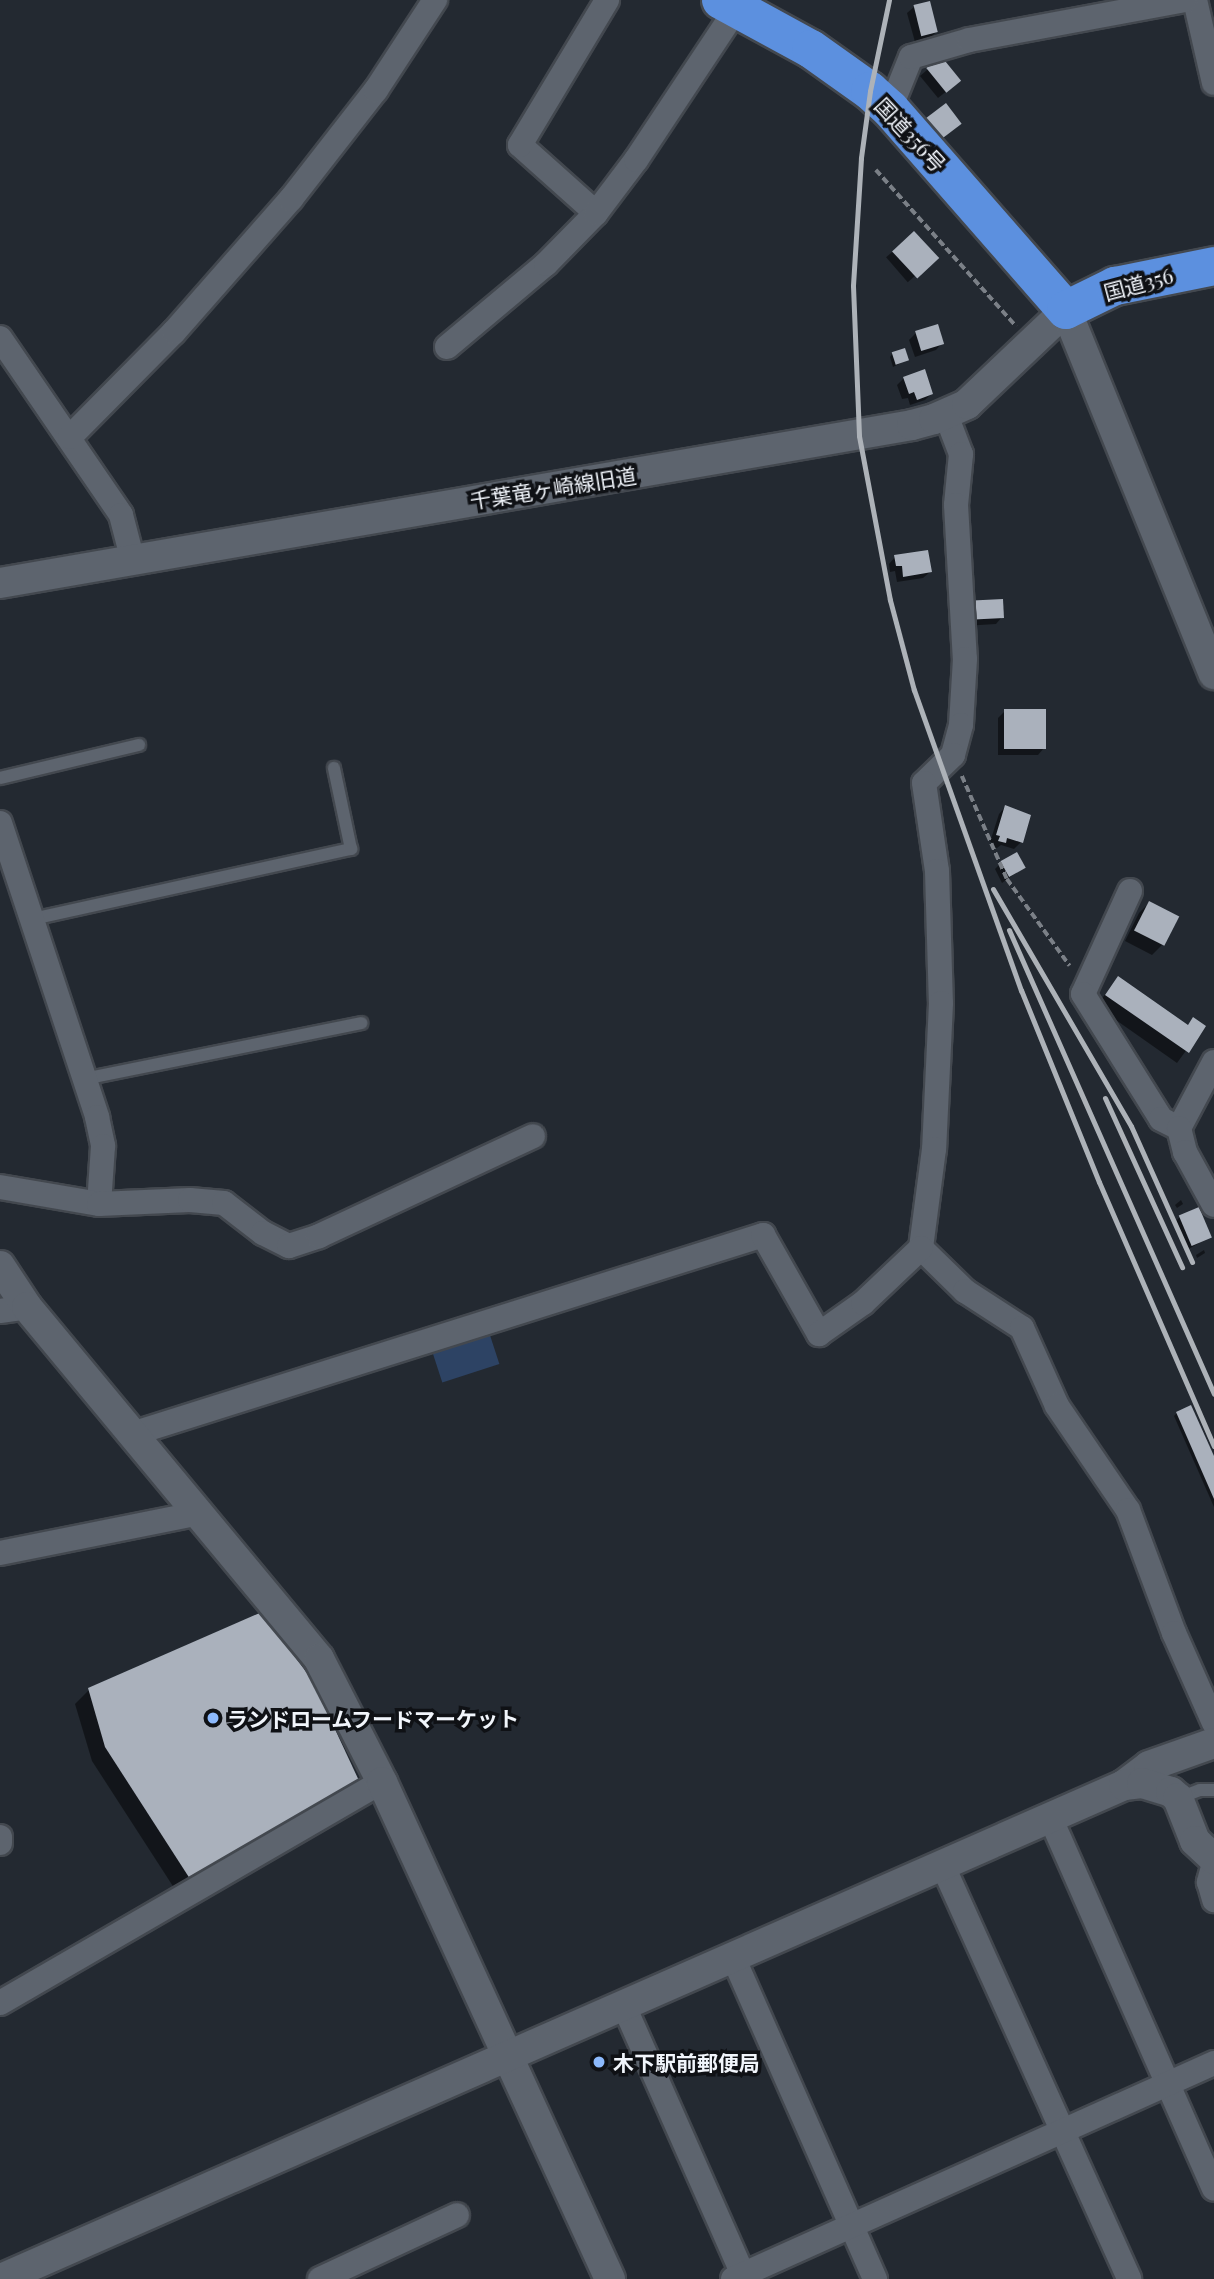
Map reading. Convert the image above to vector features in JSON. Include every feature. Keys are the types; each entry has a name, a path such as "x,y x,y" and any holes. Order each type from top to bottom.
{"highway":[{"name":"国道356号","path":"729,4 833,63 890,109 1066,310"},
{"name":"国道356","path":"1066,310 1115,286 1214,266"}],"street":[{"path":"70,437 174,332 290,200 376,90 435,0"},
{"path":"596,213 520,145 607,0"},
{"path":"890,109 911,57 969,40 1184,0"},
{"path":"1195,0 1214,83"},
{"path":"447,347 546,264 596,213 636,160 729,4"},
{"path":"1066,310 1214,674"},
{"name":"千葉竜ヶ崎線旧道","path":"0,583 912,425 946,415 967,404 1066,310"},
{"path":"0,338 121,515 133,561"},
{"path":"132,1434 763,1235 819,1334 863,1303 921,1248 934,1149 941,1003 937,871 924,783 953,755 961,725 965,659 956,505 961,454 946,415"},
{"path":"0,823 84,1079 103,1146 99,1204"},
{"path":"1130,891 1083,994 1161,1119 1179,1128"},
{"path":"1214,1062 1179,1128 1185,1153 1214,1205"},
{"path":"0,1187 99,1204 190,1200 224,1203 263,1233 289,1246 319,1237 533,1136"},
{"path":"921,1248 965,1291 1022,1328 1057,1406 1128,1510 1174,1633 1214,1723"},
{"path":"0,1266 13,1309 132,1434 319,1659 382,1782 610,2279"},
{"path":"0,1553 200,1513"},
{"path":"1,2279 51,2269 509,2055 1124,1785 1149,1766 1214,1742"},
{"path":"1183,1754 1173,1773 1178,1798 1195,1841 1214,1861 1209,1882 1214,1900"},
{"path":"0,2003 382,1782"},
{"path":"1124,1785 1153,1784 1178,1798"},
{"path":"1050,1817 1214,2188"},
{"path":"0,1837 0,1843"},
{"path":"942,1864 1129,2279"},
{"path":"733,1956 875,2279"},
{"path":"624,2006 740,2277 1214,2063"},
{"path":"320,2279 457,2215"}],"lane":[{"path":"0,778 139,745"},
{"path":"32,919 351,849 334,768"},
{"path":"84,1079 361,1023"},
{"path":"1178,1798 1200,1790 1214,1790"}],"path":[{"path":"876,170 1032,343"},
{"path":"953,755 1007,879 1085,988"}],"shaded area":[{"path":"487,1326 499,1364 442,1383 430,1345"}],"building":[{"path":"930,1 938,32 921,36 914,5"},
{"path":"941,56 961,81 946,93 926,68"},
{"path":"946,103 962,124 937,142 921,122"},
{"path":"914,231 939,258 917,279 892,251"},
{"path":"938,324 944,344 921,351 915,331"},
{"path":"905,348 909,360 896,365 892,352"},
{"path":"925,369 933,394 917,400 914,392 909,394 903,377"},
{"path":"928,550 932,572 903,577 902,566 896,566 894,555"},
{"path":"1003,599 1004,618 969,620 968,601"},
{"path":"1004,709 1046,709 1046,749 1004,749"},
{"path":"1005,805 1031,815 1023,843 1007,838 1006,843 998,841 1000,836 996,835"},
{"path":"1017,852 1026,868 1009,877 1000,861"},
{"path":"1149,901 1179,916 1164,946 1134,930"},
{"path":"1118,976 1188,1025 1193,1017 1206,1026 1189,1053 1105,995"},
{"path":"1199,1207 1212,1237 1192,1246 1179,1216"},
{"path":"1191,1405 1214,1456 1214,1499 1176,1412"},
{"name":"ランドロームフードマーケット","path":"262,1612 312,1680 361,1785 192,1882 105,1747 88,1688"}],"railway":[{"path":"889,0 870,91 861,158 853,286 859,436 890,600 914,690 1021,990 1099,1182 1214,1446"},
{"path":"993,889 1131,1126 1192,1262"},
{"path":"1009,930 1214,1394"},
{"path":"1105,1098 1182,1267"}],"place":[{"name":"ランドロームフードマーケット","path":"213,1718"},
{"name":"木下駅前郵便局","path":"599,2062"}]}
